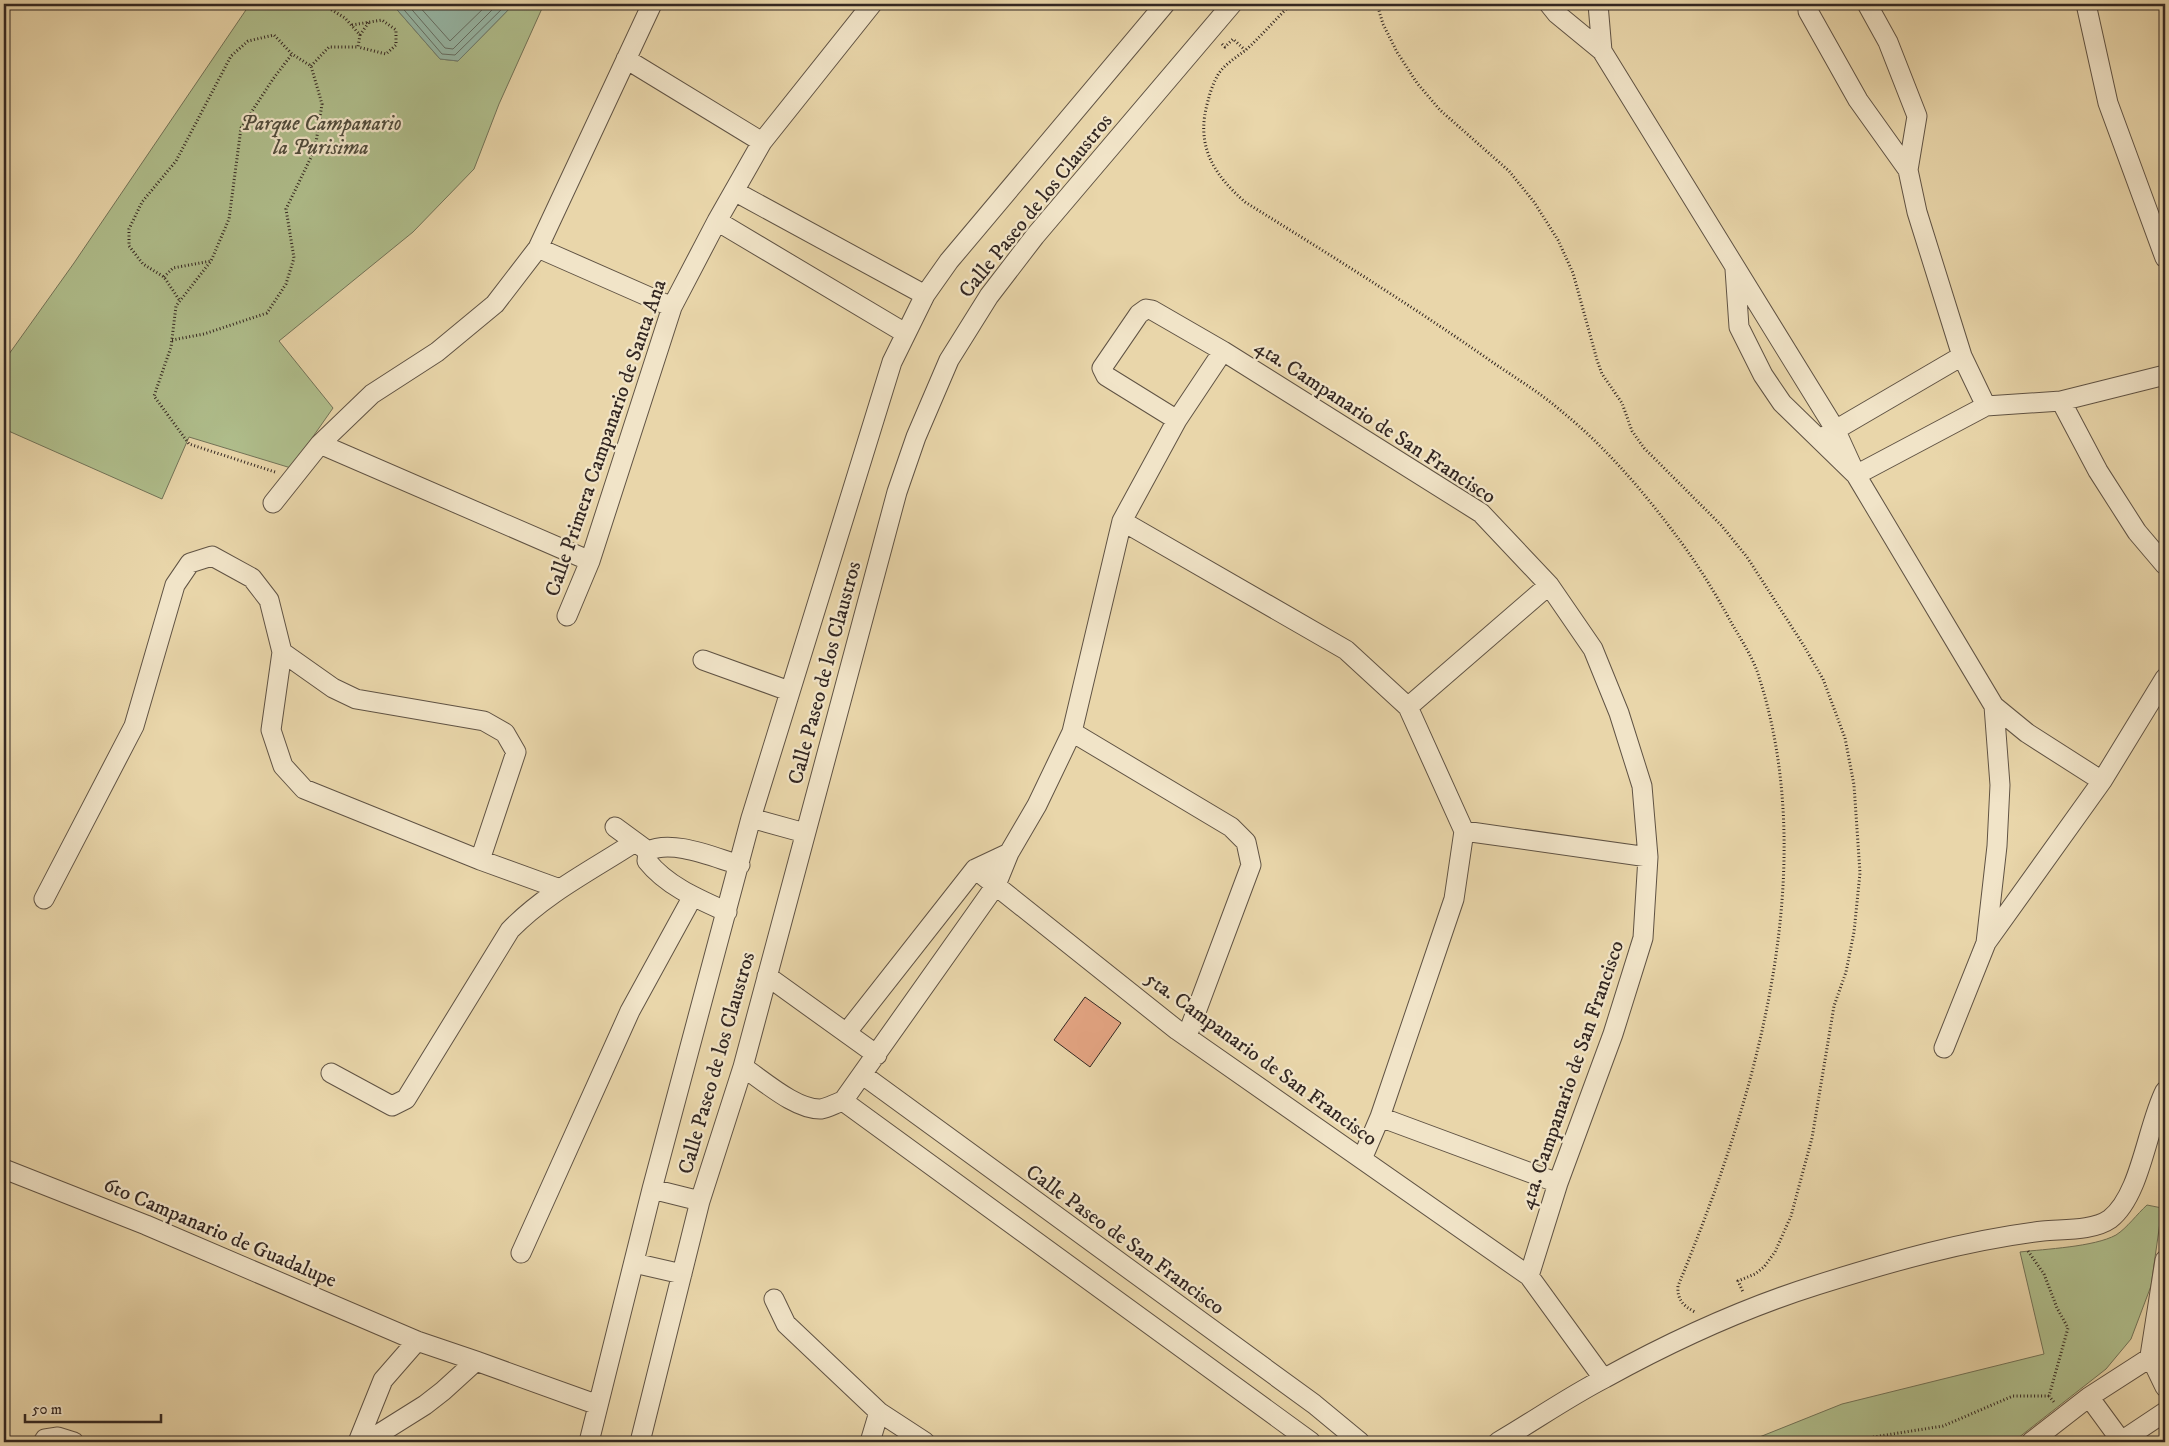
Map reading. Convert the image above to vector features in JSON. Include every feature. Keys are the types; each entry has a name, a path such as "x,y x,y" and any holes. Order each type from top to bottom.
{"street":[{"path":"272,502 320,444 372,394 437,352 495,304 538,248 652,4"},
{"name":"Calle Primera Campanario de Santa Ana","path":"567,616 590,562 672,307 717,221 762,142 872,4"},
{"name":"Calle Paseo de los Claustros","path":"589,1442 652,1189 751,818 892,362 925,295 948,261 1165,4"},
{"name":"Calle Paseo de los Claustros","path":"640,1442 700,1201 743,1067 897,492 916,436 949,360 989,296 1035,236 1232,4"},
{"path":"1548,4 1557,14 1602,51 1835,429 1856,475 1994,706 2027,733 2102,781"},
{"path":"1598,4 1602,51"},
{"path":"1808,4 1808,11 1858,100 1908,170"},
{"path":"1867,4 1888,42 1917,116 1908,170 1916,212 1962,356 1986,406"},
{"path":"2086,4 2108,103 2165,258"},
{"path":"626,58 762,142"},
{"path":"734,191 925,295"},
{"path":"717,221 905,333"},
{"path":"538,248 672,307"},
{"path":"1735,265 1739,327 1763,375 1782,404 1856,475"},
{"name":"4ta. Campanario de San Francisco","path":"1177,420 1106,376 1102,368 1139,314 1146,309 1152,310 1223,351 1481,512 1549,585 1593,650 1619,713 1642,786 1648,857 1643,938 1613,1034 1558,1183 1529,1276"},
{"name":"4ta. Campanario de San Francisco","path":"843,1101 996,886 1009,853 1037,805 1072,732 1122,521 1177,420 1223,351"},
{"path":"1819,441 1835,429 1962,356"},
{"path":"1856,475 1986,406 2062,401 2165,375"},
{"path":"2062,401 2098,472 2137,532 2165,565"},
{"path":"320,444 590,562"},
{"path":"1122,521 1346,650 1408,707 1464,830 1454,899 1380,1117 1362,1160"},
{"path":"44,899 134,726 175,585 190,563 212,556 252,578 268,600 282,652 270,730 283,766 304,789 480,860 560,889"},
{"path":"1408,707 1549,585"},
{"path":"282,652 333,688 356,699 484,721 505,733 516,752 480,860"},
{"path":"703,660 789,691"},
{"path":"1944,1048 1986,943 2102,781 2165,678"},
{"path":"1986,943 1997,846 2000,785 1994,706"},
{"path":"1072,732 1231,827 1246,842 1251,865 1187,1036"},
{"path":"751,818 806,833"},
{"path":"615,827 642,847 647,861 656,873 693,896 727,912"},
{"path":"1464,830 1648,857"},
{"path":"331,1072 392,1106 406,1099 510,930 528,912 560,889 642,847 668,847 696,852 740,865"},
{"path":"847,1032 975,869 1009,853"},
{"name":"5ta. Campanario de San Francisco","path":"975,869 1187,1036 1529,1276"},
{"path":"521,1254 630,1011 693,896"},
{"path":"767,976 877,1055"},
{"path":"743,1067 795,1102 812,1108 824,1109 843,1101 1311,1442"},
{"name":"Calle Paseo de San Francisco","path":"862,1075 1314,1404 1360,1442"},
{"path":"1498,1442 1603,1378 1732,1317 1816,1285 1920,1255 2016,1234 2094,1225 2108,1220 2128,1194 2165,1091"},
{"path":"1380,1117 1558,1183"},
{"name":"6to Campanario de Guadalupe","path":"4,1169 146,1225 417,1341 476,1360 598,1405"},
{"path":"652,1189 700,1201"},
{"path":"1092,1284 1112,1258"},
{"path":"2165,1260 2158,1352 2165,1388"},
{"path":"634,1263 682,1274"},
{"path":"1529,1276 1603,1378"},
{"path":"774,1299 786,1324 879,1412 925,1442"},
{"path":"358,1442 383,1380 417,1341"},
{"path":"2031,1442 2090,1397 2158,1352"},
{"path":"366,1442 431,1400 476,1360"},
{"path":"2090,1397 2121,1442 2165,1412"},
{"path":"870,1442 879,1412"},
{"path":"44,1441 58,1437 74,1442"}],"path":[{"path":"322,4 345,18 360,35"},
{"path":"1291,4 1246,50 1232,59 1219,73 1204,113 1204,137 1208,156 1232,190 1245,202 1454,336 1560,410 1608,454 1655,507 1691,555 1721,603 1756,669 1772,723 1782,778 1785,819 1784,882 1774,973 1762,1028 1735,1128 1708,1212 1678,1286 1677,1296 1684,1305 1694,1312 1701,1312"},
{"path":"1377,4 1382,24 1417,83 1440,110 1509,171 1534,202 1553,232 1573,273 1602,374 1622,403 1632,431 1644,448 1721,526 1746,557 1804,646 1822,679 1845,738 1854,785 1860,873 1854,932 1846,972 1834,1006 1812,1138 1791,1216 1774,1252 1764,1267 1738,1281 1744,1295"},
{"path":"311,66 329,48 358,47 386,54 396,45 396,30 382,20 352,25"},
{"path":"358,47 360,35 369,22"},
{"path":"1209,32 1225,47 1233,39 1246,50"},
{"path":"172,340 204,334 267,313 286,284 294,258 286,209 315,149 322,104 311,66 292,54 274,35 248,41 231,56 176,161 142,202 129,229 129,246 143,264 164,277 180,301"},
{"path":"292,54 272,79 241,128 229,219 212,261 176,306 171,347 154,396 189,444 293,478"},
{"path":"164,277 173,268 212,261"},
{"path":"2016,1234 2044,1274 2057,1308 2068,1328 2049,1396"},
{"path":"1842,1442 1943,1426 2013,1396 2049,1396 2066,1415"}],"green space":[{"name":"Parque Campanario la Purisima","path":"250,4 392,4 440,59 458,61 514,4 544,4 499,104 474,169 413,232 279,341 333,408 291,468 189,437 162,499 4,429 4,361 74,263"},
{"path":"2147,1205 2162,1208 2151,1286 2131,1339 2106,1369 2013,1442 1747,1442 1842,1404 2044,1354 2020,1252 2069,1247 2107,1239 2120,1232"}],"water":[{"path":"392,4 514,4 458,61 440,59"}],"building":[{"path":"1085,997 1121,1023 1090,1067 1054,1040"}]}
